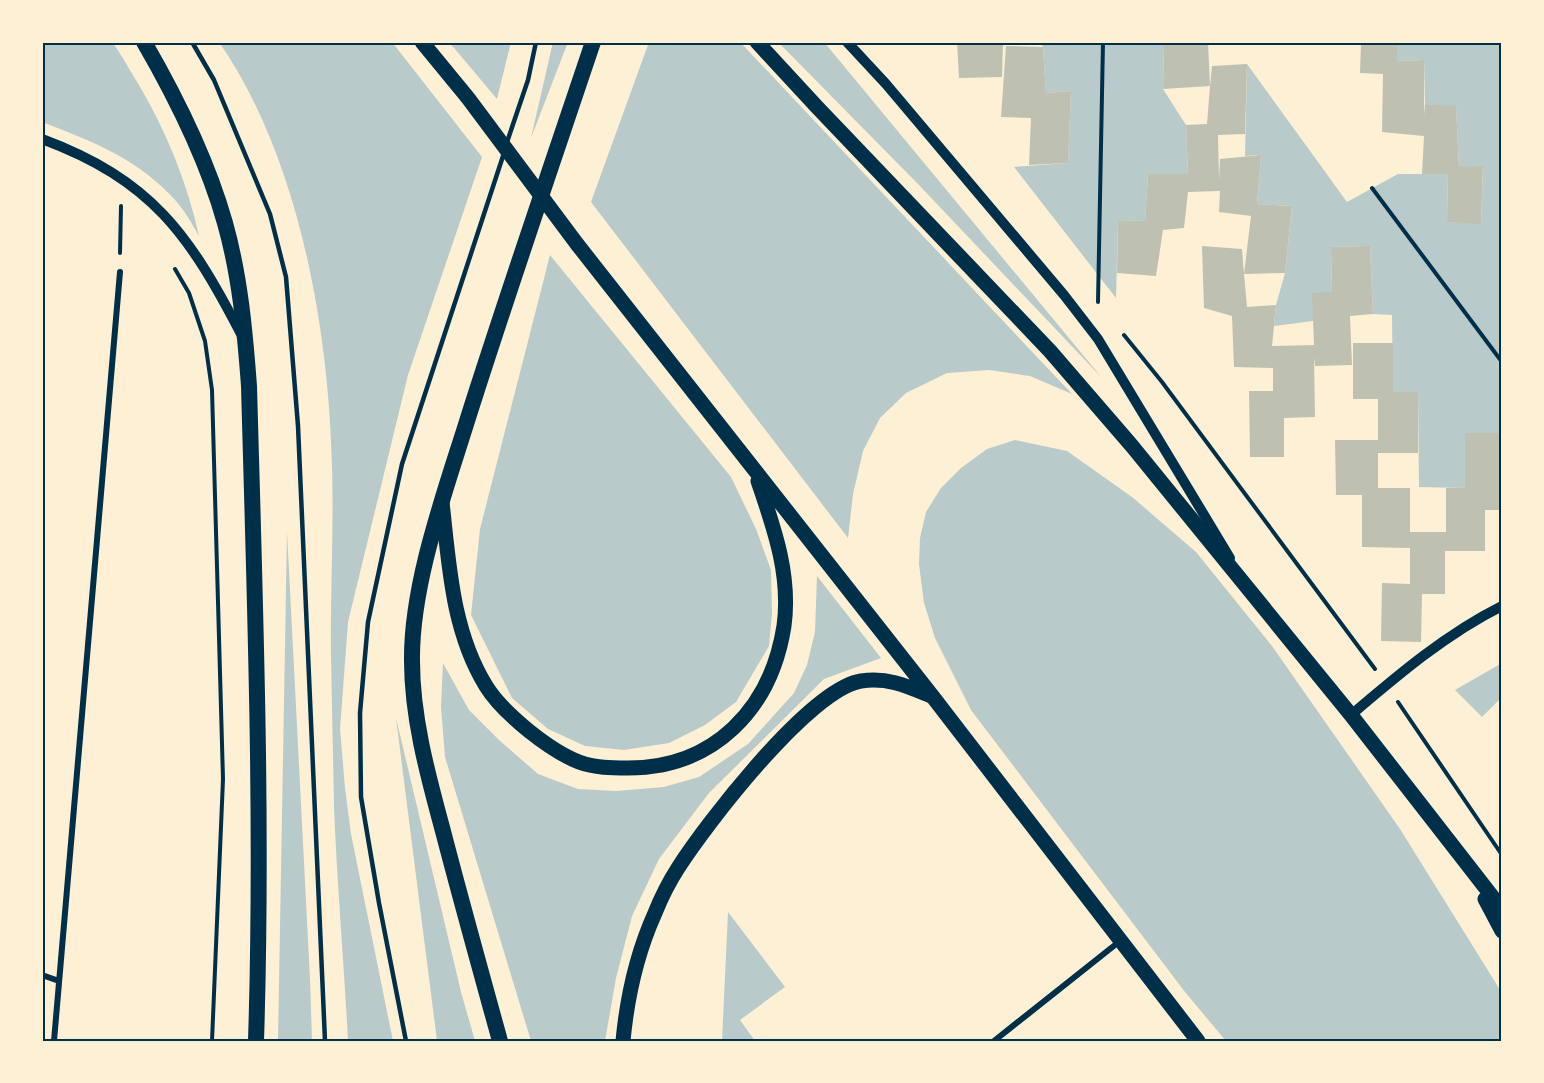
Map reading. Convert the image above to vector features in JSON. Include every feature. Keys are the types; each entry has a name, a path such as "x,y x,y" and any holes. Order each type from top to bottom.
{"highway":[{"path":"144,42 168,84 213,183 233,259 246,342 258,722 260,930 256,1041"},
{"path":"500,1041 435,800 418,724 411,661 416,609 426,559 442,502 510,287 593,42"}],"main road":[{"path":"422,42 468,98 577,244 1198,1041"},
{"path":"757,42 1050,351 1132,446 1350,715 1502,909"},
{"path":"442,502 456,609 468,650 486,686 507,713 547,745 579,762 606,768 645,768 682,761 732,732 750,712 776,660 784,626 786,600 784,573 776,534 754,470"},
{"path":"622,1041 638,960 655,913 676,870 702,832 761,760 806,715 843,687 859,681 897,682 933,698"},
{"path":"1467,864 1502,931"}],"street":[{"path":"847,42 886,84 1064,295 1098,339 1249,589"},
{"path":"42,139 99,165 152,202 175,225 199,257 246,342"},
{"path":"54,1041 120,272"},
{"path":"1350,715 1439,645 1502,606"},
{"path":"994,1041 1120,940"},
{"path":"42,975 59,981"}],"lane":[{"path":"192,42 214,80 270,214 286,277 298,426 325,1041"},
{"path":"406,1041 361,797 360,713 368,622 402,464 528,80 536,42"}],"path":[{"path":"1091,295 1098,304 1103,42"},
{"path":"1372,188 1502,362"},
{"path":"120,272 121,202 129,211"},
{"path":"171,260 189,293 205,341 212,390 223,779 212,1041"},
{"path":"1119,330 1162,382 1386,685 1502,855"}],"shaded area":[{"path":"42,42 112,42 139,85 167,140 182,177 199,236 176,201 146,173 114,153 42,122"},
{"path":"219,42 392,42 482,157 408,375 348,622 340,729 345,788 351,834 393,1041 348,1041 334,806 331,633 333,515 330,414 316,303 289,191 270,138 247,88"},
{"path":"449,42 511,42 497,99"},
{"path":"553,42 568,42 531,138"},
{"path":"649,42 740,42 1072,394 1030,376 989,370 947,373 906,393 880,418 863,451 853,494 848,538 591,202"},
{"path":"778,42 824,42 1102,378 918,184"},
{"path":"1040,42 1164,42 1163,89 1186,125 1188,174 1148,174 1145,221 1118,220 1116,298 1014,167 1068,163 1071,91 1046,93 1043,47"},
{"path":"1397,42 1502,42 1502,433 1465,433 1465,488 1419,487 1418,392 1393,392 1392,315 1373,314 1370,246 1331,247 1332,292 1313,321 1274,326 1276,305 1285,273 1292,206 1257,204 1261,155 1245,156 1247,64 1347,202 1398,174 1448,174 1447,222 1481,223 1483,167 1459,167 1456,107 1425,104 1424,60 1397,61"},
{"path":"550,255 731,477 756,529 771,570 772,613 769,646 736,702 705,725 669,743 624,750 585,746 548,729 512,698 471,615 480,529"},
{"path":"1015,440 1067,451 1132,497 1196,552 1272,646 1400,829 1502,993 1502,1041 1226,1041 1185,992 971,710 935,638 924,603 919,564 920,538 926,512 941,488 961,468 987,449"},
{"path":"287,532 310,979 312,1041 278,1041"},
{"path":"817,576 881,658 824,679 709,793 659,859 632,916 616,978 605,1041 531,1041 445,757 441,707 443,663 469,710 538,774 578,789 616,791 664,787 699,777 748,744 794,693 807,665 815,632"},
{"path":"1502,663 1502,697 1482,717 1455,690"},
{"path":"396,718 461,992 475,1041 437,1041"},
{"path":"728,912 785,987 740,1020 755,1041 722,1041"}],"building":[{"path":"957,42 1003,42 1002,77 959,78"},
{"path":"1164,42 1208,42 1210,86 1163,89"},
{"path":"1361,42 1397,42 1397,61 1424,60 1424,115 1425,104 1456,106 1459,167 1483,166 1481,224 1447,222 1448,174 1422,174 1424,136 1382,132 1383,74 1360,73"},
{"path":"1006,46 1043,47 1046,93 1071,91 1068,163 1029,165 1031,118 1001,117"},
{"path":"1247,64 1245,134 1218,135 1219,180 1220,159 1261,155 1257,204 1292,206 1285,273 1244,274 1251,216 1219,212 1220,191 1188,192 1184,228 1163,230 1156,276 1117,273 1118,220 1145,221 1148,174 1188,174 1186,125 1207,124 1212,66"},
{"path":"1202,246 1242,249 1247,307 1276,305 1272,346 1314,345 1312,293 1332,292 1331,247 1370,246 1373,314 1350,316 1352,365 1315,366 1314,357 1315,417 1284,418 1284,457 1250,457 1249,391 1273,391 1273,368 1234,367 1232,316 1204,308"},
{"path":"1353,343 1393,343 1393,392 1418,392 1418,453 1378,453 1378,488 1410,488 1410,532 1446,532 1446,488 1465,488 1465,433 1502,433 1502,510 1485,510 1485,551 1445,551 1445,594 1422,594 1421,642 1381,641 1382,583 1410,584 1410,548 1362,547 1362,495 1336,495 1335,440 1378,440 1378,399 1353,399"}]}
